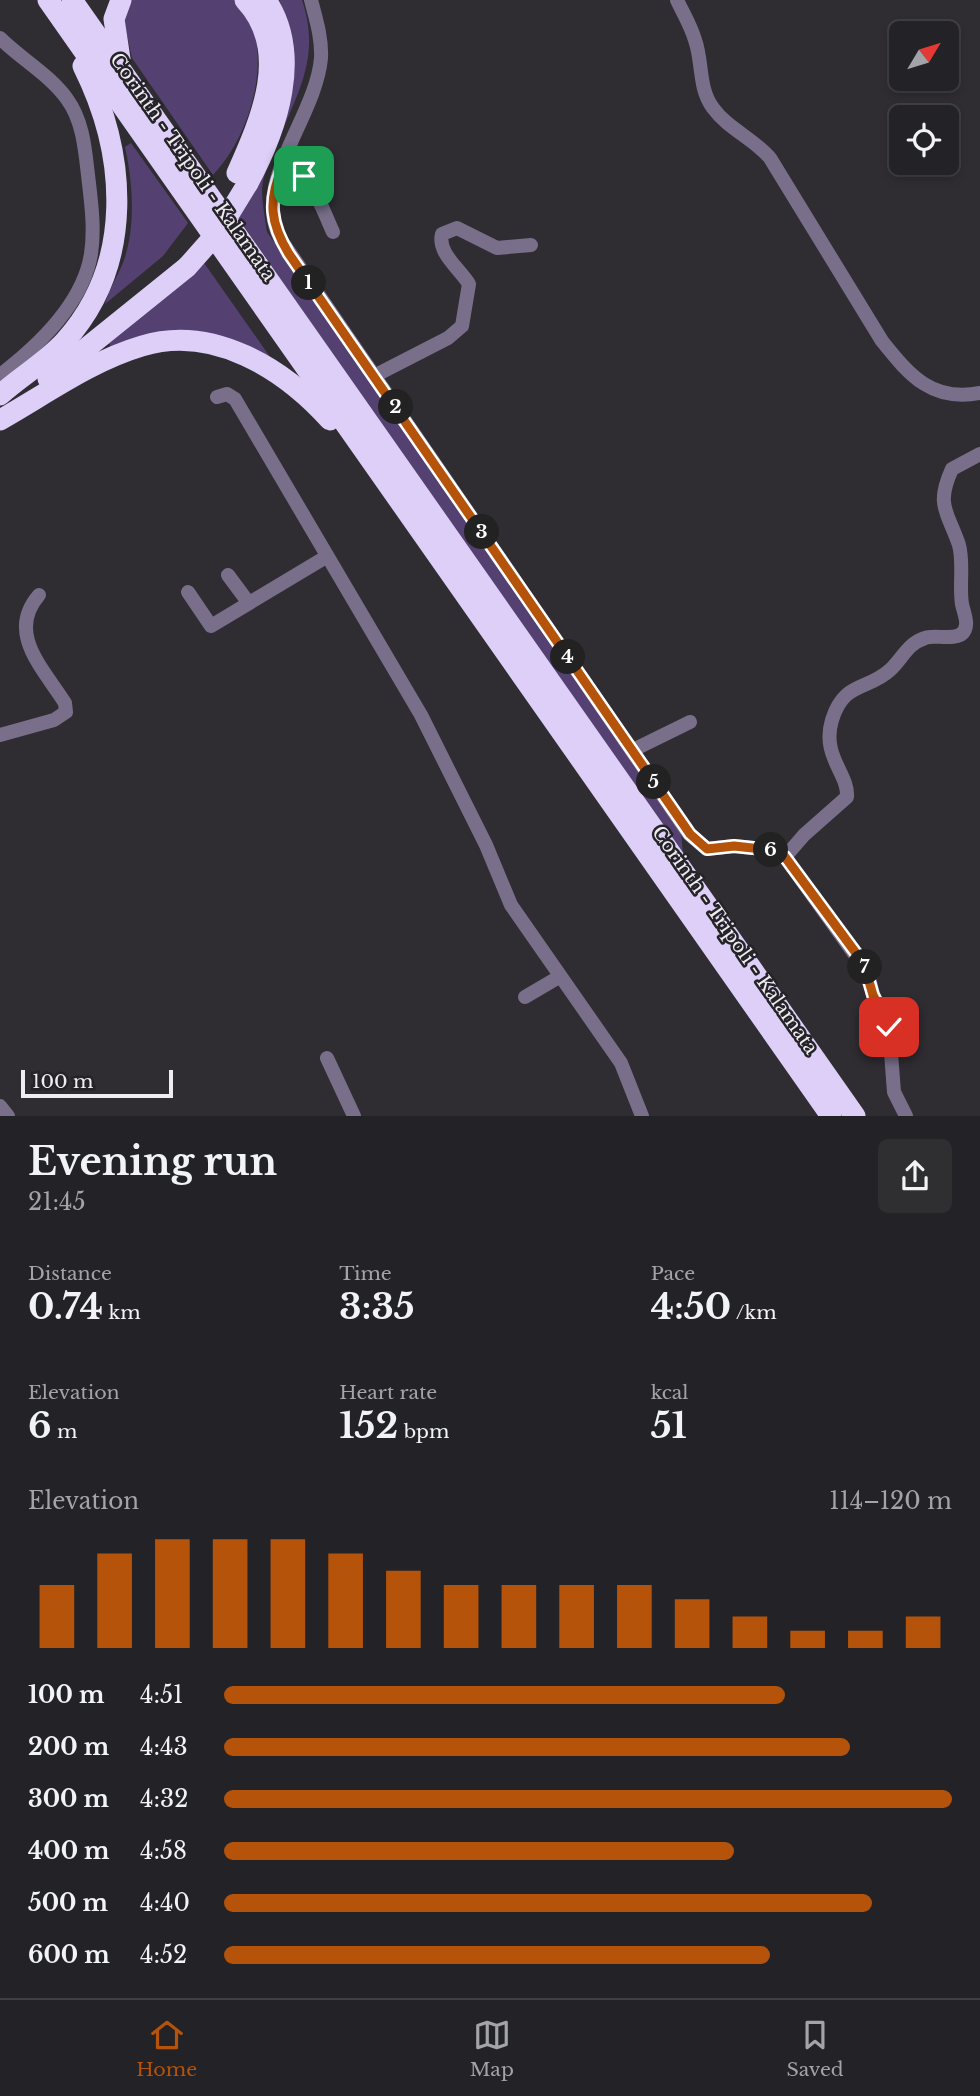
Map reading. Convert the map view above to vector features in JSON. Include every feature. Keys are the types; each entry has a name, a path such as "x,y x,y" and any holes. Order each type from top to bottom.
{"highway":[{"path":"121,0 114,19 116,47 147,107"},
{"path":"243,178 263,105 270,66 268,45 261,25 244,0"},
{"path":"0,412 62,369 218,232 243,178 273,127 285,55 282,34 266,0"},
{"path":"0,396 58,348 85,315 104,276 117,224 118,191 103,113 57,2"},
{"name":"Corinth - Tripoli - Kalamata","path":"57,2 147,107 855,1116"},
{"name":"Corinth - Tripoli - Kalamata","path":"57,2 400,501 831,1116"},
{"path":"0,396 56,360 182,263"},
{"path":"0,420 98,364 127,351 164,341 217,345 263,365 312,401 400,501"}],"street":[{"path":"311,0 321,40 321,60 307,107 272,194 274,229 699,845 714,850 734,846 772,850 785,857 869,973 873,995 889,1027 894,1092 906,1116"},
{"path":"677,0 696,40 702,84 711,106 726,121 754,140 770,158 882,341 905,368 936,391 958,397 980,393"},
{"path":"0,38 51,82 73,109 83,141 93,234 88,270 73,298 44,335 0,375"},
{"path":"282,168 304,176 312,186 333,232"},
{"path":"374,376 448,338 462,326 469,284 444,252 440,242 442,234 457,228 497,248 531,245"},
{"path":"217,397 227,394 234,399 326,557 382,645 421,715 511,905 621,1063 642,1116"},
{"path":"785,857 813,826 847,797 830,745 831,724 836,708 857,686 888,672 914,643 928,636 955,638 963,632 966,625 960,553 943,508 952,469 980,454"},
{"path":"188,592 211,626 326,557"},
{"path":"228,575 248,602"},
{"path":"0,735 54,720 66,712 65,703 25,633 26,611 39,595"},
{"path":"633,750 690,722"},
{"path":"525,996 559,977"},
{"path":"327,1058 354,1116"},
{"path":"0,1106 8,1116"}],"shaded area":[{"path":"130,0 239,0 249,20 258,57 254,94 234,147 213,175 132,58 124,21"},
{"path":"279,0 302,0 309,39 308,57 299,90 264,178 262,194 267,232 681,832 683,853 678,853 237,216 272,139 292,79 294,43"},
{"path":"131,143 188,223 163,256 105,304 123,263 130,235 131,190 125,147"},
{"path":"202,260 282,374 235,348 113,351 109,343"}],"route":[{"path":"304,176 282,168 272,194 274,229 289,254 690,834 699,845 707,849 734,846 772,850 785,857 864,964 869,973 873,995 889,1027"}]}
